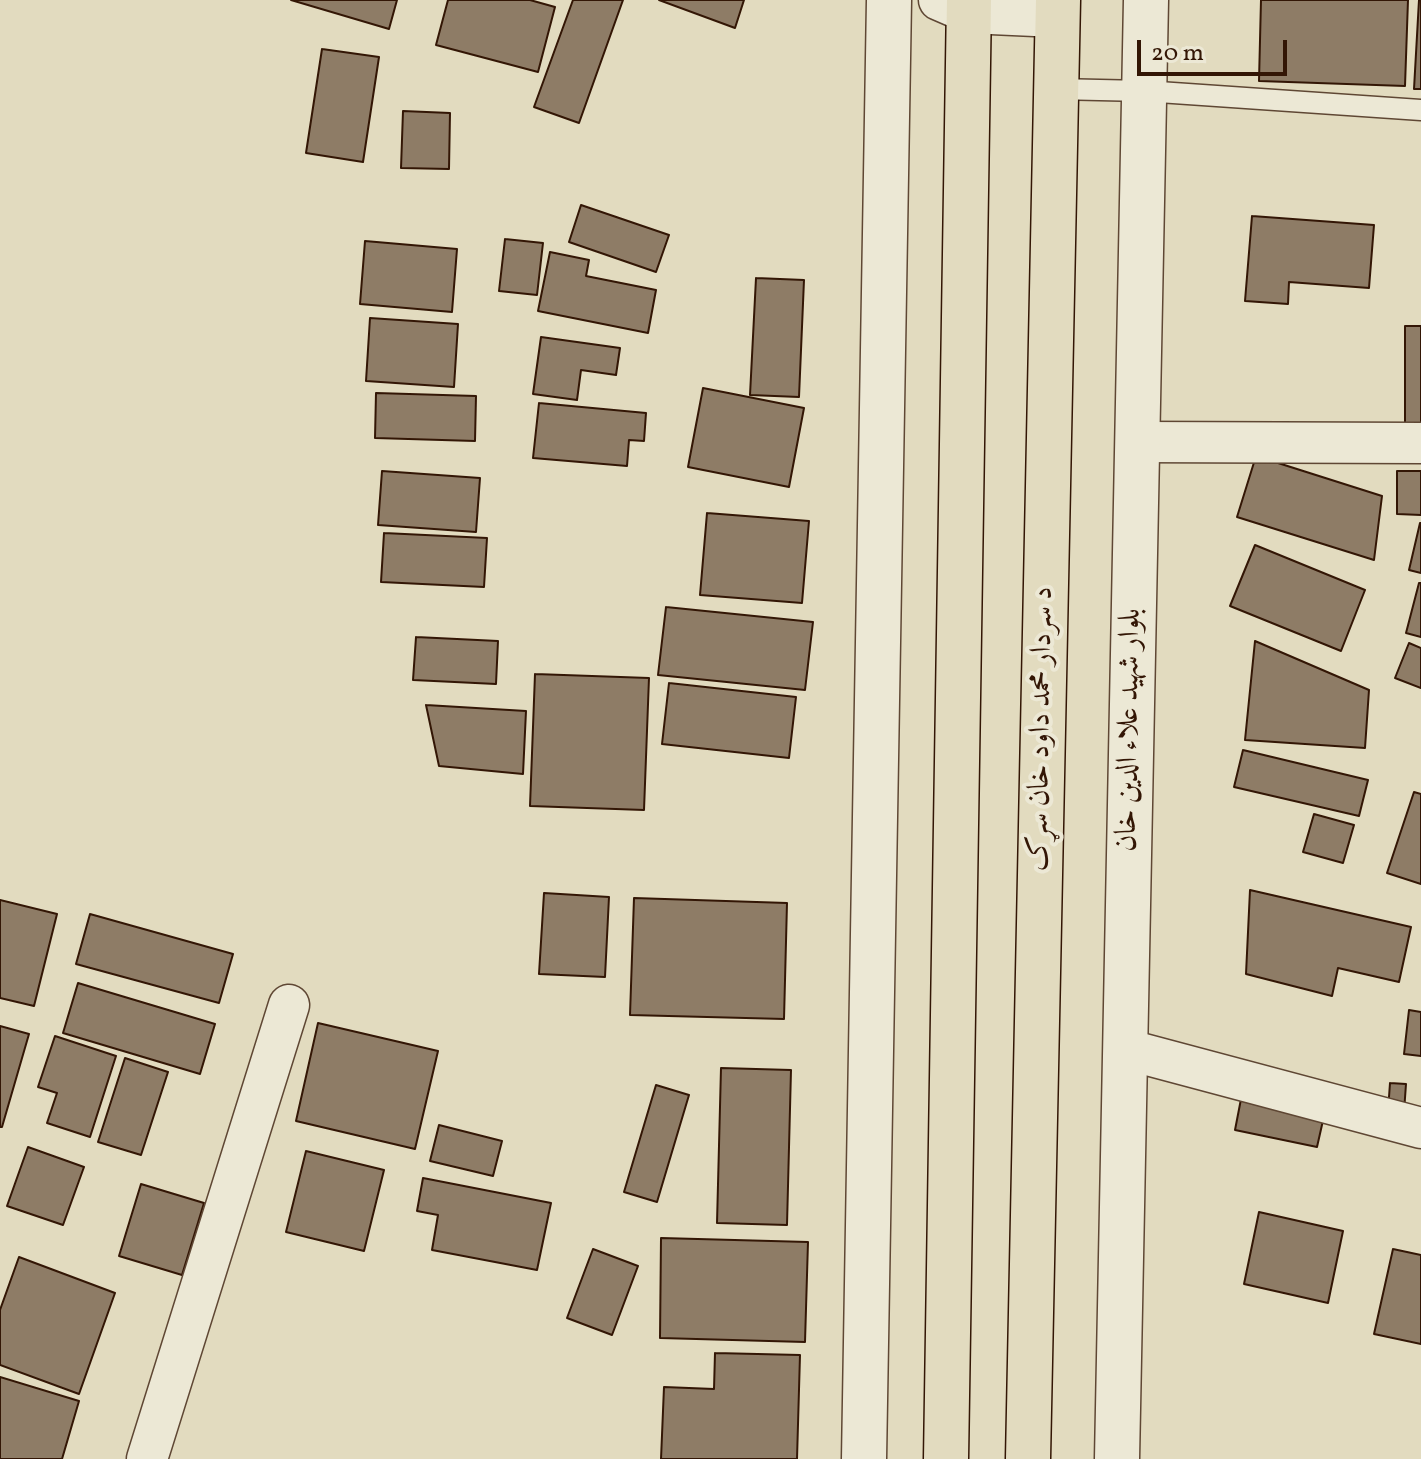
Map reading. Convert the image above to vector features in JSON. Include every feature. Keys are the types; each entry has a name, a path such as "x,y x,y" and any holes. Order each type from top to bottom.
{"highway":[{"path":"946,1459 959,4"},
{"name":"د سردار محمد داود خان سړک","path":"1028,1459 1058,8"}],"street":[{"path":"864,1459 889,0"},
{"name":"بلوار شهید علاء الدین خان","path":"1117,1459 1146,0"},
{"path":"959,4 1058,8"},
{"path":"1137,442 1421,443"},
{"path":"147,1459 289,1005"},
{"path":"1125,1049 1421,1128"}],"lane":[{"path":"1055,89 1144,91 1421,110"}],"building":[{"path":"291,0 397,0 389,29"},
{"path":"448,0 530,0 555,7 538,72 436,45"},
{"path":"573,0 623,0 579,123 534,107"},
{"path":"659,0 744,0 735,28"},
{"path":"1261,0 1408,0 1405,86 1259,81"},
{"path":"1419,0 1421,89 1414,89"},
{"path":"322,49 379,57 363,162 306,153"},
{"path":"403,111 450,113 449,169 401,168"},
{"path":"581,205 669,235 656,272 569,242"},
{"path":"1252,216 1374,225 1369,288 1289,282 1288,304 1245,301"},
{"path":"505,239 543,243 537,295 499,291"},
{"path":"365,241 457,249 452,312 360,304"},
{"path":"550,252 589,260 586,276 656,290 648,333 538,311"},
{"path":"756,278 804,280 799,397 750,395"},
{"path":"370,318 458,324 454,387 366,381"},
{"path":"1405,326 1421,326 1421,426 1405,426"},
{"path":"541,337 620,348 616,375 581,370 577,400 533,394"},
{"path":"703,388 804,408 789,487 688,467"},
{"path":"376,393 476,396 475,441 375,438"},
{"path":"539,403 646,413 644,441 629,440 627,466 533,458"},
{"path":"1256,456 1382,496 1374,560 1237,517"},
{"path":"382,471 480,478 476,532 378,525"},
{"path":"1397,471 1421,471 1421,515 1397,514"},
{"path":"707,513 809,521 802,603 700,595"},
{"path":"1421,523 1421,573 1409,570"},
{"path":"384,533 487,538 484,587 381,582"},
{"path":"1255,545 1365,590 1341,651 1230,606"},
{"path":"1421,583 1421,637 1406,633"},
{"path":"666,607 813,622 805,690 658,675"},
{"path":"416,637 498,641 496,684 413,680"},
{"path":"1255,641 1369,690 1365,748 1245,740"},
{"path":"1409,643 1421,648 1421,688 1395,678"},
{"path":"535,674 649,678 644,810 530,806"},
{"path":"669,683 796,697 789,758 662,744"},
{"path":"426,705 526,711 523,774 439,766"},
{"path":"1243,750 1368,780 1359,816 1234,787"},
{"path":"1414,792 1421,794 1421,884 1387,873"},
{"path":"1314,814 1354,825 1343,863 1303,852"},
{"path":"1250,890 1411,927 1399,982 1338,968 1332,996 1246,974"},
{"path":"544,893 609,897 605,977 539,974"},
{"path":"634,898 787,903 784,1019 630,1015"},
{"path":"0,900 57,914 34,1006 0,998"},
{"path":"90,914 233,954 219,1003 76,964"},
{"path":"78,983 215,1024 200,1074 63,1033"},
{"path":"1409,1010 1421,1012 1421,1056 1404,1054"},
{"path":"318,1023 438,1051 415,1149 296,1121"},
{"path":"0,1026 29,1034 2,1127 0,1127"},
{"path":"55,1036 116,1056 90,1137 47,1123 57,1093 38,1087"},
{"path":"125,1058 168,1072 141,1155 98,1142"},
{"path":"721,1068 791,1070 787,1225 717,1223"},
{"path":"1390,1083 1406,1084 1404,1112 1388,1111"},
{"path":"656,1085 689,1095 657,1202 624,1192"},
{"path":"1241,1099 1324,1116 1317,1147 1235,1130"},
{"path":"439,1125 502,1141 493,1176 430,1161"},
{"path":"28,1147 84,1167 63,1225 7,1206"},
{"path":"306,1151 384,1170 364,1251 286,1232"},
{"path":"423,1178 551,1203 537,1270 432,1250 438,1215 417,1211"},
{"path":"141,1184 204,1203 182,1275 119,1256"},
{"path":"1259,1212 1343,1231 1328,1303 1244,1284"},
{"path":"661,1238 808,1242 805,1342 660,1338"},
{"path":"593,1249 638,1266 612,1335 567,1318"},
{"path":"1393,1249 1421,1255 1421,1344 1374,1334"},
{"path":"19,1257 115,1293 79,1394 0,1365 0,1310"},
{"path":"715,1353 800,1355 797,1459 661,1459 664,1387 714,1389"},
{"path":"0,1377 79,1401 62,1459 0,1459"}]}
